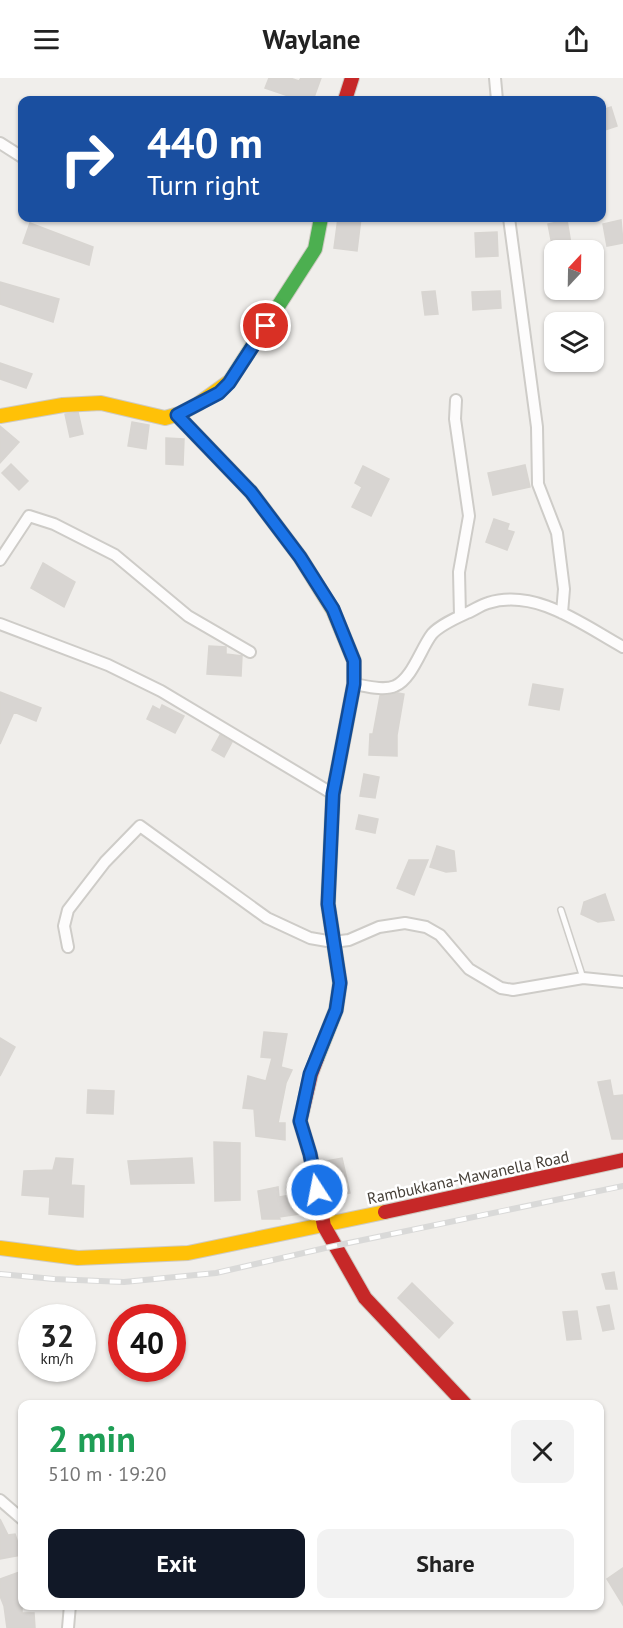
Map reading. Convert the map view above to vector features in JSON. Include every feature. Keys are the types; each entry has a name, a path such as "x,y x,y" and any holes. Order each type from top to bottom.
{"street":[{"path":"346,96 351,78"},
{"path":"495,78 497,96"},
{"path":"0,143 18,154"},
{"path":"0,416 45,406 103,403 165,418 177,415 219,393 229,383 315,249 320,222"},
{"path":"510,222 537,427 538,483 557,533 564,589 562,613"},
{"path":"456,400 455,419 469,516 459,572 460,616"},
{"path":"177,415 251,492 300,557 333,609 354,661 354,684 333,794 328,904 340,983 336,1010 310,1074 300,1121 310,1154 324,1226 364,1298 461,1400"},
{"path":"0,560 29,516 54,524 115,555 188,616 250,652"},
{"path":"354,684 396,686 409,673 433,633 487,603 506,600 531,601 562,613 623,647"},
{"path":"0,624 108,665 161,691 333,794"},
{"path":"68,947 64,926 68,910 105,862 140,826 267,918 310,938 333,942 349,940 379,927 405,923 426,927 440,935 469,969 501,988 513,990 583,978 623,982"},
{"name":"Rambukkana-Mawanella Road","path":"0,1248 78,1257 156,1255 198,1251 324,1226 623,1160"},
{"path":"0,1500 18,1516"},
{"path":"68,1628 70,1610"}],"lane":[{"path":"561,910 583,978"}],"building":[{"path":"269,78 290,78 299,81 301,78 321,78 314,96 288,96 265,88"},
{"path":"611,107 617,126 606,130 606,109"},
{"path":"621,220 623,243 607,246 603,224"},
{"path":"337,222 361,222 357,251 334,248"},
{"path":"567,222 570,240 551,240 548,224"},
{"path":"30,223 93,247 89,265 23,243"},
{"path":"497,232 498,256 476,257 475,233"},
{"path":"0,282 59,299 53,322 0,304"},
{"path":"435,291 438,314 425,315 422,292"},
{"path":"500,291 501,308 473,310 472,292"},
{"path":"0,363 32,374 26,388 0,379"},
{"path":"78,412 83,434 70,437 65,414"},
{"path":"132,422 149,425 146,449 128,446"},
{"path":"0,426 19,442 0,463"},
{"path":"166,438 184,439 183,465 166,464"},
{"path":"11,464 28,481 19,490 2,473"},
{"path":"525,465 530,487 493,495 488,473"},
{"path":"363,466 389,479 371,516 352,507 362,487 355,483"},
{"path":"494,519 509,524 507,530 514,532 507,550 486,542"},
{"path":"43,563 75,582 64,607 31,588"},
{"path":"209,646 226,647 226,654 242,656 241,676 207,674"},
{"path":"533,684 563,689 559,710 529,705"},
{"path":"0,692 41,708 36,721 14,712 0,744"},
{"path":"404,694 397,735 397,756 369,755 370,734 373,734 380,696"},
{"path":"162,705 184,716 175,733 147,719 153,706 160,710"},
{"path":"220,735 232,742 224,757 212,750"},
{"path":"364,774 379,777 375,798 360,796"},
{"path":"359,815 378,819 375,833 356,829"},
{"path":"437,846 454,851 456,871 446,872 430,867"},
{"path":"409,860 428,860 414,895 397,888"},
{"path":"605,894 614,920 598,922 581,914 584,902"},
{"path":"264,1032 287,1034 281,1067 292,1070 286,1083 278,1123 285,1123 285,1140 256,1136 254,1109 243,1108 248,1076 266,1081 272,1058 261,1057"},
{"path":"0,1038 15,1047 0,1076"},
{"path":"610,1080 613,1096 623,1095 623,1139 612,1139 598,1082"},
{"path":"88,1090 114,1091 113,1114 87,1113"},
{"path":"214,1142 240,1143 240,1200 215,1201"},
{"path":"56,1158 73,1159 71,1185 84,1186 83,1217 49,1214 50,1197 22,1195 24,1171 53,1170"},
{"path":"192,1158 194,1183 131,1184 128,1161"},
{"path":"342,1158 350,1193 328,1198 321,1162"},
{"path":"278,1187 279,1197 297,1194 299,1214 279,1217 280,1219 262,1219 258,1191"},
{"path":"614,1272 617,1289 606,1289 602,1274"},
{"path":"412,1283 453,1323 439,1338 398,1298"},
{"path":"609,1305 614,1329 603,1331 597,1307"},
{"path":"577,1311 581,1339 567,1340 563,1312"},
{"path":"0,1519 8,1535 15,1534 18,1556 0,1559"},
{"path":"623,1568 623,1605 607,1579"},
{"path":"18,1572 18,1610 22,1610 22,1613 34,1613 35,1628 7,1628 0,1596 0,1579"}],"railway":[{"path":"0,1274 124,1282 216,1273 623,1186"}],"traffic: fast":[{"path":"230,381 315,249 320,222"},
{"path":"317,1058 336,1010 340,983 328,904 333,794 338,768"}],"traffic: slow":[{"path":"0,416 63,405 101,403 165,418 198,404 230,381"},
{"path":"177,415 251,492 300,557 333,610 354,661 354,684 338,768"},
{"path":"0,1248 78,1258 188,1253 385,1212"}],"traffic: jam":[{"path":"346,96 352,78"},
{"path":"317,1058 300,1121 310,1154 324,1226 365,1298 461,1400"},
{"path":"385,1212 623,1160"}],"route":[{"path":"266,326 229,383 219,393 177,415 251,492 300,557 333,609 354,661 354,684 333,794 328,904 340,983 336,1010 310,1074 300,1121 310,1154 317,1190"}]}
